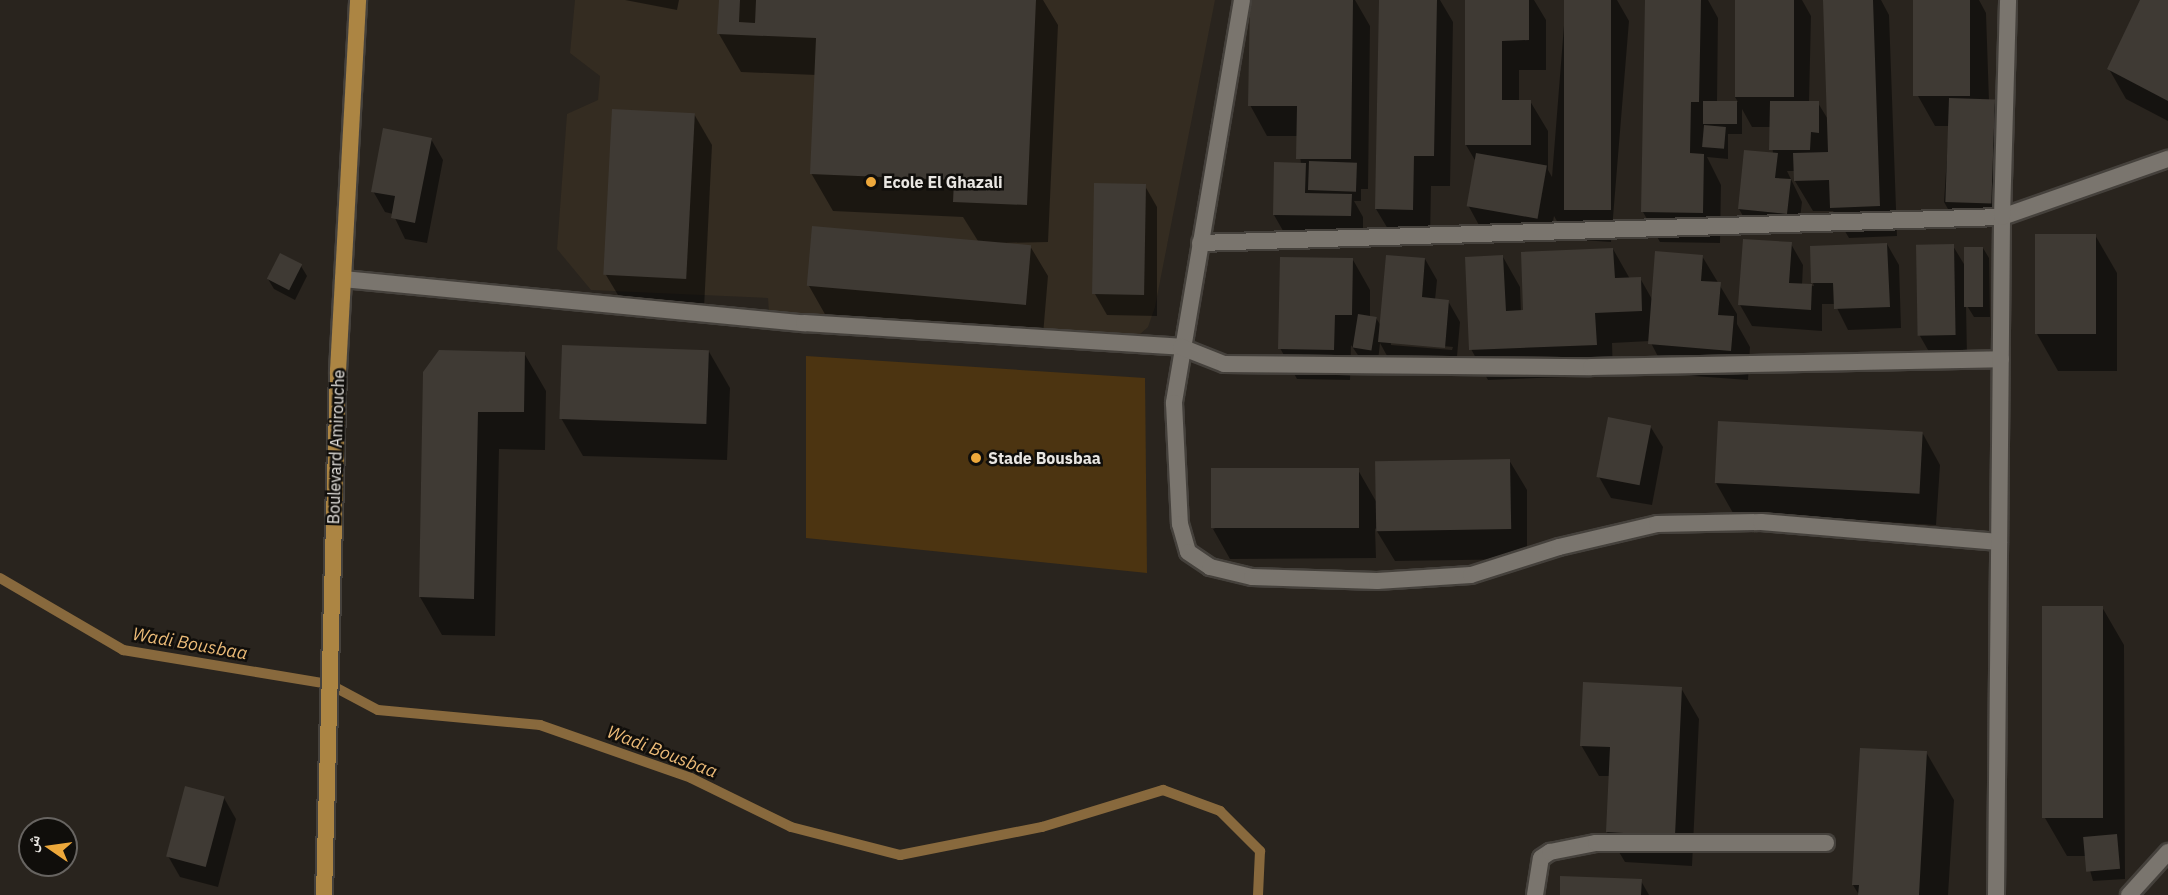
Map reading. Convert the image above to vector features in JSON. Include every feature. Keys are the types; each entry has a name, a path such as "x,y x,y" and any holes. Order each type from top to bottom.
{"main road":[{"name":"Boulevard Amirouche","path":"324,895 343,279 358,0"}],"street":[{"path":"1242,0 1181,347 1174,403 1180,524 1188,552 1210,567 1252,577 1365,581 1471,575 1559,547 1657,524 1761,522 1999,542"},
{"path":"1996,895 2002,217 2008,0"},
{"path":"1200,243 2002,217 2168,159"},
{"path":"343,279 804,323 1181,347 1224,364 1591,367 2001,358"},
{"path":"1535,895 1540,858 1550,852 1596,843 1826,843"},
{"path":"2129,895 2168,852"}],"shaded area":[{"name":"Ecole El Ghazali","path":"575,0 1215,0 1155,307 1148,327 1139,335 1117,340 770,328 768,298 591,290 557,249 567,114 598,100 600,76 570,53"},
{"name":"Stade Bousbaa","path":"806,356 1145,378 1147,573 806,538"}],"building":[{"path":"719,0 740,0 739,22 755,23 756,0 1036,0 1027,205 953,202 954,180 810,174 816,38 717,34"},
{"path":"1250,0 1353,0 1351,159 1296,159 1297,106 1248,106"},
{"path":"1379,0 1437,0 1434,156 1414,156 1413,210 1375,209"},
{"path":"1465,0 1529,0 1529,40 1502,41 1502,100 1531,100 1531,145 1465,145"},
{"path":"1564,0 1611,0 1611,210 1564,210"},
{"path":"1645,0 1701,0 1699,102 1691,102 1690,153 1704,154 1703,213 1641,212"},
{"path":"1735,0 1794,0 1794,97 1735,97"},
{"path":"1823,0 1873,0 1880,206 1830,208 1829,180 1794,181 1793,153 1828,152"},
{"path":"1913,0 1970,0 1970,96 1913,96"},
{"path":"2140,0 2168,0 2168,101 2107,69"},
{"path":"1949,98 1995,100 1991,204 1945,202"},
{"path":"1703,101 1737,101 1737,124 1703,124"},
{"path":"1770,101 1819,101 1819,133 1811,132 1810,150 1769,150"},
{"path":"612,109 695,113 686,279 603,275"},
{"path":"1704,125 1726,127 1724,149 1702,147"},
{"path":"383,128 432,138 415,223 391,218 395,196 371,192"},
{"path":"1744,150 1778,153 1775,178 1791,179 1787,214 1738,209"},
{"path":"1476,153 1547,166 1538,219 1467,206"},
{"path":"1309,161 1357,163 1356,192 1308,190"},
{"path":"1274,162 1306,163 1305,193 1352,194 1351,216 1273,215"},
{"path":"1094,183 1146,184 1144,295 1092,294"},
{"path":"812,226 1031,245 1026,305 807,286"},
{"path":"2035,234 2096,234 2096,334 2035,334"},
{"path":"1743,239 1792,242 1789,283 1812,284 1811,310 1738,305"},
{"path":"1887,243 1890,307 1834,309 1833,283 1811,283 1810,246"},
{"path":"1954,244 1956,335 1918,336 1916,245"},
{"path":"1964,247 1983,247 1983,307 1964,307"},
{"path":"1613,248 1615,278 1641,277 1642,311 1595,313 1597,345 1469,350 1465,257 1503,255 1506,311 1523,310 1521,252"},
{"path":"1655,251 1703,255 1701,281 1721,282 1718,315 1734,316 1731,351 1648,344"},
{"path":"280,253 302,264 289,290 267,279"},
{"path":"1386,255 1425,258 1422,297 1449,300 1445,348 1378,342"},
{"path":"1280,257 1353,258 1352,315 1335,315 1334,350 1278,349"},
{"path":"1358,314 1377,317 1371,351 1353,348"},
{"path":"562,345 709,350 706,424 559,419"},
{"path":"439,350 525,352 524,412 478,412 474,599 419,597 423,372"},
{"path":"1608,417 1651,425 1640,485 1596,477"},
{"path":"1718,421 1923,432 1919,494 1715,483"},
{"path":"1510,459 1511,529 1376,531 1375,461"},
{"path":"1211,468 1359,468 1359,528 1211,528"},
{"path":"2042,606 2103,606 2103,818 2042,818"},
{"path":"1583,682 1682,687 1675,836 1606,832 1610,747 1580,746"},
{"path":"1860,748 1927,751 1919,895 1858,895 1859,885 1852,885"},
{"path":"185,786 225,797 206,867 166,857"},
{"path":"2117,834 2120,869 2086,872 2083,837"},
{"path":"1560,876 1642,879 1641,895 1560,895"}],"waterway":[{"name":"Wadi Bousbaa","path":"0,578 123,650 329,684 378,710 540,725 691,778 791,827 900,855 1042,827 1163,790 1220,811 1260,851 1258,895"}],"place":[{"name":"Ecole El Ghazali","path":"871,182"},
{"name":"Stade Bousbaa","path":"976,458"}]}
